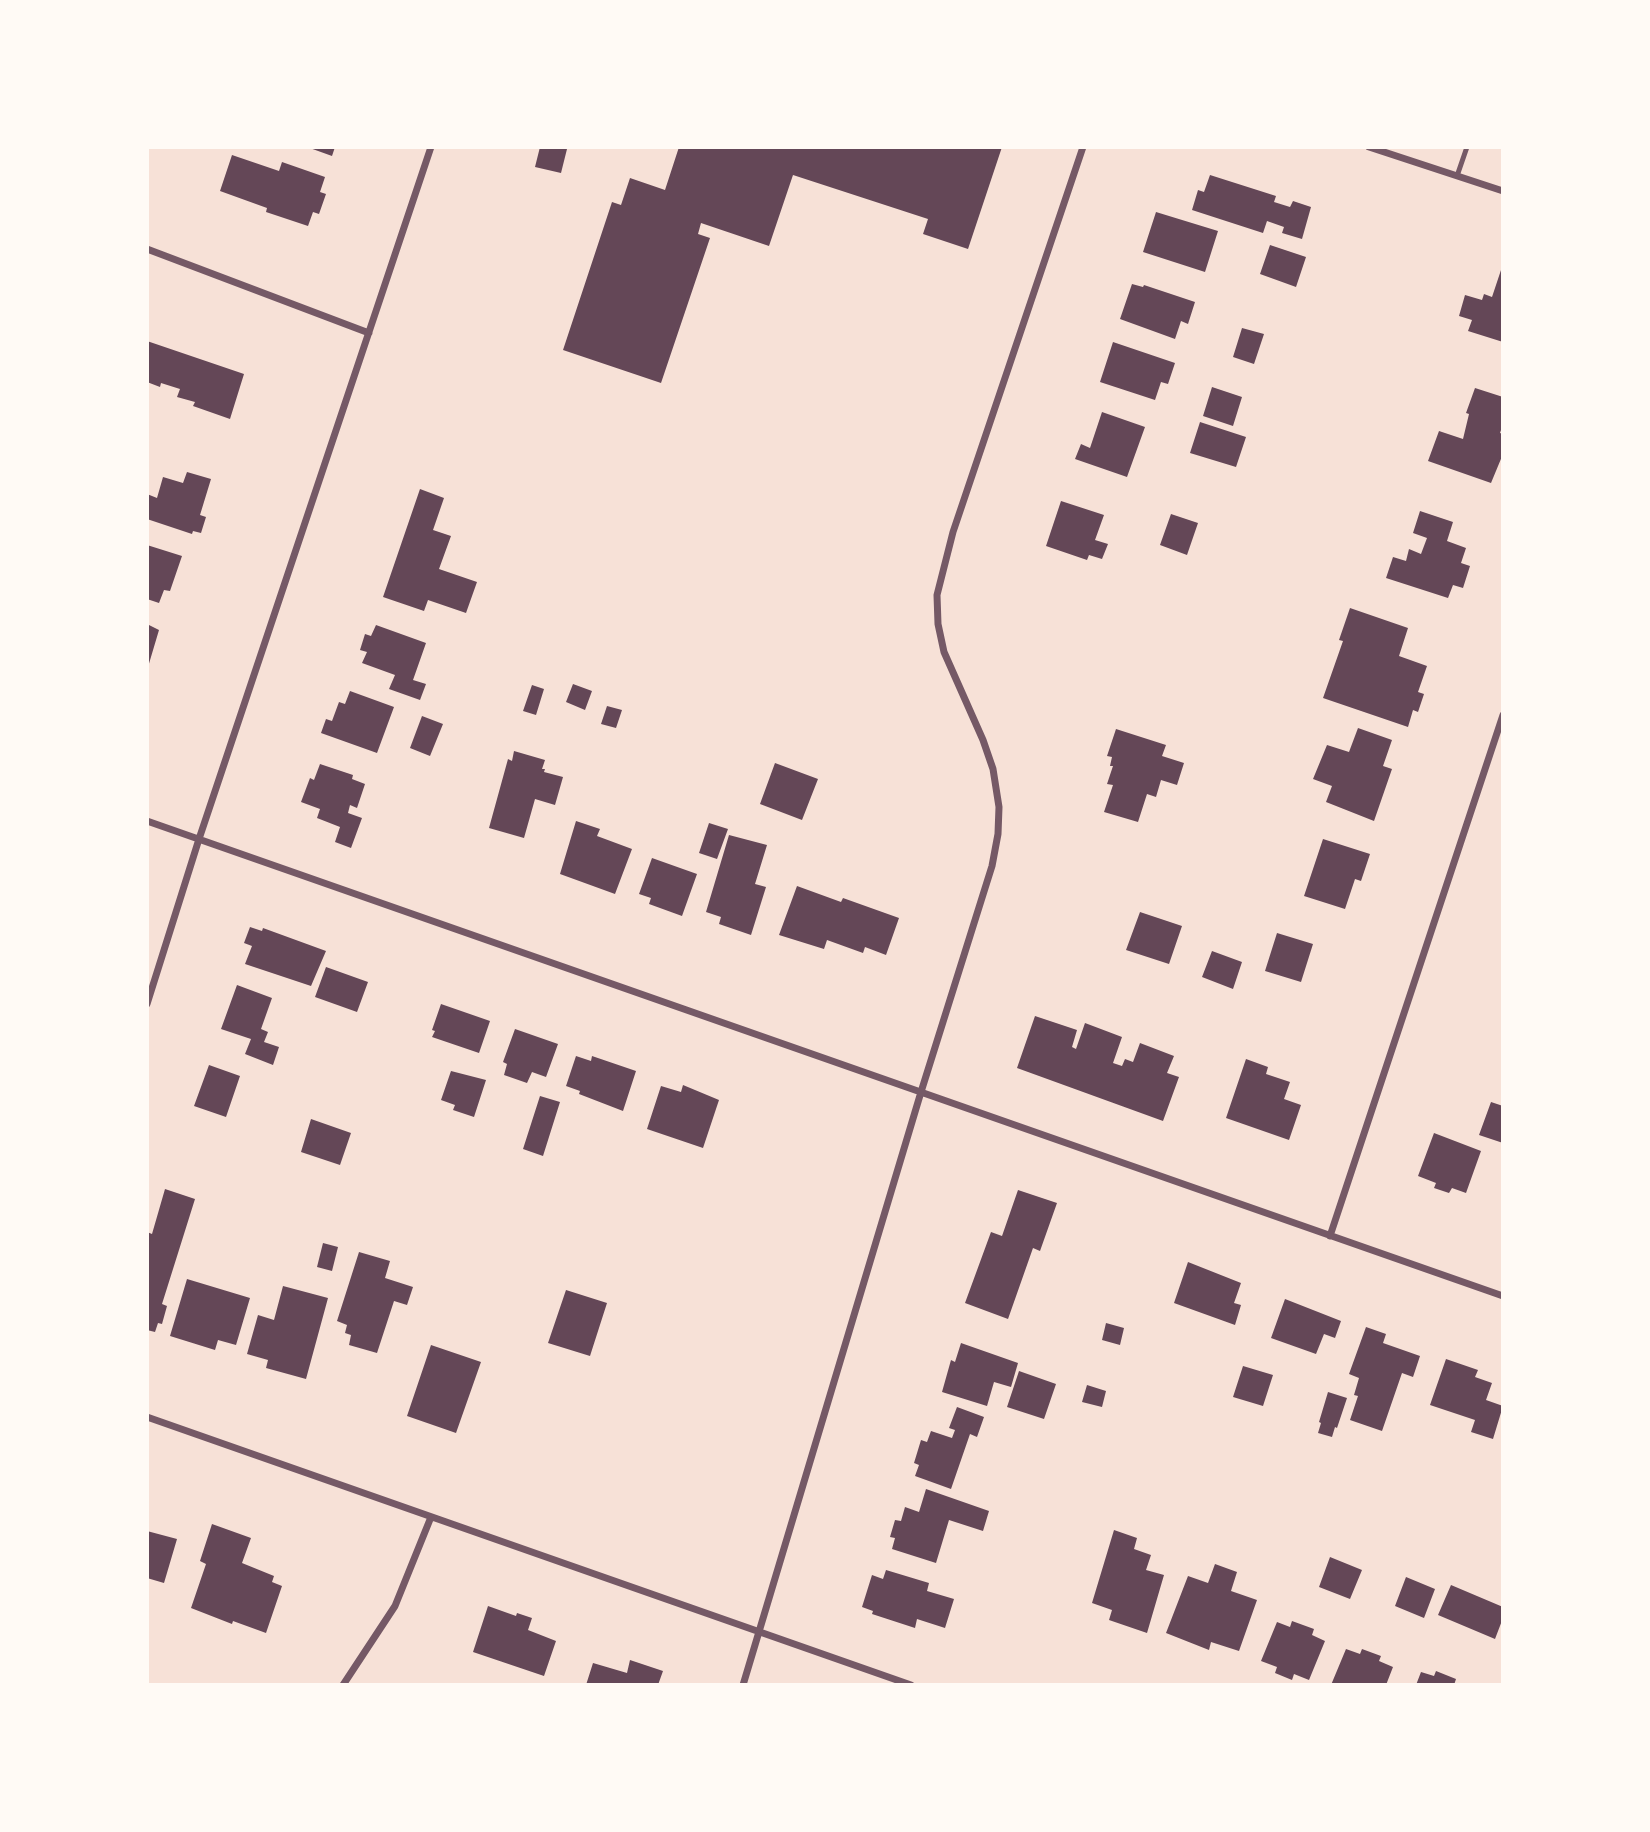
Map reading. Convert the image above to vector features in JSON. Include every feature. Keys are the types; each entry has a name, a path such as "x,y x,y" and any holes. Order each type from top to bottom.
{"street":[{"path":"147,1004 199,839 431,147"},
{"path":"743,1685 992,866 998,834 999,807 993,769 944,652 938,624 937,595 953,532 1083,147"},
{"path":"1369,147 1503,191"},
{"path":"147,249 369,333"},
{"path":"1330,1236 1503,715"},
{"path":"147,821 1503,1296"},
{"path":"147,1417 911,1685"},
{"path":"343,1685 395,1606 430,1517"}],"lane":[{"path":"1457,176 1467,147"}],"building":[{"path":"307,147 335,147 332,156"},
{"path":"540,147 567,149 561,173 535,167"},
{"path":"679,147 1002,147 968,249 923,234 928,219 793,175 769,246 701,223 698,234 710,238 661,383 563,350 612,202 621,205 630,178 665,190"},
{"path":"232,155 279,171 282,162 325,177 320,192 326,194 319,214 313,212 308,226 266,212 267,208 220,191"},
{"path":"1210,175 1276,196 1274,202 1290,207 1293,201 1311,207 1302,239 1282,233 1284,227 1267,221 1263,233 1192,210 1198,190 1204,192"},
{"path":"1156,212 1218,231 1205,272 1143,252"},
{"path":"1270,245 1306,257 1296,287 1260,274"},
{"path":"1503,264 1503,342 1468,331 1472,320 1459,316 1465,295 1482,300 1484,294 1492,297"},
{"path":"1132,284 1144,285 1195,302 1188,324 1181,321 1175,339 1120,319"},
{"path":"1242,328 1264,334 1254,364 1233,357"},
{"path":"147,341 244,374 230,419 193,406 195,402 177,397 180,389 161,383 160,387 147,382"},
{"path":"1113,342 1175,363 1168,384 1161,382 1155,400 1100,382"},
{"path":"1212,387 1242,397 1233,426 1203,416"},
{"path":"1475,388 1503,397 1503,424 1500,433 1503,434 1503,454 1491,483 1428,461 1439,431 1463,439 1469,414 1466,413"},
{"path":"1102,412 1145,427 1127,477 1075,459 1081,444 1090,448"},
{"path":"1200,422 1246,437 1236,467 1190,453"},
{"path":"187,472 211,479 200,515 206,517 201,533 193,531 192,534 147,519 147,494 157,498 163,477 183,483"},
{"path":"420,489 444,498 433,530 451,536 439,569 477,582 466,613 428,600 424,611 383,597"},
{"path":"1061,501 1104,515 1095,540 1108,544 1102,559 1089,555 1087,560 1046,546"},
{"path":"1420,511 1453,522 1447,541 1466,548 1461,563 1470,566 1463,588 1453,585 1448,598 1386,578 1393,557 1406,561 1409,549 1421,554 1427,538 1413,533"},
{"path":"1171,514 1198,523 1187,555 1160,545"},
{"path":"147,545 182,556 170,591 164,590 159,603 147,599"},
{"path":"1350,608 1408,628 1399,656 1427,666 1418,692 1424,694 1418,712 1413,710 1408,727 1323,698 1343,641 1339,640"},
{"path":"147,624 159,630 148,667 147,667"},
{"path":"376,625 426,643 413,680 426,684 420,700 389,689 395,675 362,663 367,652 360,650 365,634 371,636"},
{"path":"573,684 592,691 585,710 566,702"},
{"path":"532,685 544,689 536,715 523,711"},
{"path":"350,691 394,707 377,753 321,733 326,719 332,721 339,702 345,704"},
{"path":"607,706 622,710 616,728 601,724"},
{"path":"422,716 443,724 430,756 410,748"},
{"path":"1358,728 1392,740 1383,766 1392,769 1374,821 1326,802 1332,786 1313,779 1327,745 1349,752"},
{"path":"1116,729 1166,745 1162,756 1184,763 1177,785 1161,780 1156,797 1147,794 1138,822 1104,812 1113,785 1107,784 1113,766 1110,766 1112,757 1107,756"},
{"path":"514,751 545,760 542,769 545,769 544,772 563,777 555,805 535,799 524,838 489,828 508,759 512,761"},
{"path":"775,763 818,779 802,820 760,804"},
{"path":"320,764 353,775 352,779 365,784 357,808 350,805 348,813 362,818 351,848 335,842 340,827 317,818 320,809 301,802 310,778 314,780"},
{"path":"576,821 600,829 597,836 632,849 615,894 560,874"},
{"path":"709,823 728,829 717,859 699,853"},
{"path":"729,835 767,845 755,884 766,887 751,935 719,924 721,917 706,912"},
{"path":"1323,839 1370,854 1361,881 1355,879 1345,909 1304,896"},
{"path":"652,858 697,874 682,916 649,904 651,898 639,894"},
{"path":"797,886 841,902 843,898 899,918 886,955 865,947 863,953 827,940 824,949 779,935"},
{"path":"1140,912 1182,926 1169,964 1126,950"},
{"path":"250,927 262,931 263,928 326,951 311,986 245,964 252,946 244,943"},
{"path":"1277,933 1313,944 1301,982 1265,971"},
{"path":"1212,951 1242,962 1233,989 1202,977"},
{"path":"326,967 368,982 357,1012 315,997"},
{"path":"237,985 272,998 261,1029 268,1032 264,1042 279,1047 273,1065 245,1054 251,1039 221,1029"},
{"path":"441,1004 490,1021 479,1053 432,1037"},
{"path":"1035,1016 1077,1030 1072,1047 1076,1049 1085,1023 1122,1037 1113,1063 1122,1066 1125,1059 1133,1062 1140,1043 1174,1056 1167,1073 1179,1077 1163,1121 1017,1068"},
{"path":"515,1029 558,1044 546,1077 532,1072 527,1083 504,1075 507,1064 503,1062"},
{"path":"576,1056 591,1061 592,1056 636,1071 623,1111 579,1094 580,1091 566,1086"},
{"path":"1246,1059 1268,1067 1266,1074 1290,1082 1284,1099 1301,1105 1289,1140 1226,1118"},
{"path":"209,1065 240,1076 226,1117 194,1106"},
{"path":"451,1071 486,1080 474,1117 453,1110 455,1105 441,1100"},
{"path":"683,1085 719,1100 703,1148 647,1129 661,1086 681,1092"},
{"path":"540,1096 560,1102 543,1156 523,1149"},
{"path":"1491,1102 1503,1106 1503,1143 1479,1135"},
{"path":"311,1119 351,1133 340,1165 301,1152"},
{"path":"1434,1133 1481,1151 1466,1193 1452,1188 1449,1193 1434,1188 1436,1183 1418,1176"},
{"path":"165,1189 195,1199 162,1304 167,1306 162,1324 158,1323 155,1332 147,1330 147,1232 152,1234"},
{"path":"1018,1190 1057,1203 1040,1251 1033,1248 1008,1319 965,1303 991,1232 1002,1236"},
{"path":"323,1243 338,1247 332,1271 317,1267"},
{"path":"359,1252 390,1261 385,1278 413,1287 407,1305 394,1301 377,1353 349,1345 351,1335 345,1333 347,1325 337,1321"},
{"path":"1188,1262 1241,1283 1234,1303 1241,1305 1235,1325 1174,1303"},
{"path":"187,1279 250,1298 236,1345 218,1340 215,1350 170,1336"},
{"path":"283,1286 328,1298 306,1379 266,1368 268,1360 247,1354 258,1315 274,1320"},
{"path":"566,1290 607,1303 590,1356 548,1343"},
{"path":"1285,1299 1341,1321 1335,1338 1324,1334 1316,1354 1271,1338"},
{"path":"1106,1323 1124,1328 1120,1345 1102,1340"},
{"path":"1366,1327 1386,1334 1383,1343 1420,1356 1413,1377 1402,1373 1382,1431 1350,1420 1358,1396 1354,1395 1359,1378 1349,1374"},
{"path":"961,1343 1018,1363 1011,1387 994,1382 987,1406 942,1392 951,1360 955,1362"},
{"path":"431,1345 481,1362 456,1433 407,1416"},
{"path":"1446,1359 1478,1370 1475,1377 1492,1383 1486,1400 1503,1406 1493,1439 1471,1432 1475,1420 1430,1405"},
{"path":"1243,1366 1273,1375 1263,1406 1233,1397"},
{"path":"1019,1371 1056,1384 1044,1419 1007,1407"},
{"path":"1087,1385 1106,1391 1102,1407 1082,1402"},
{"path":"1328,1392 1347,1398 1332,1437 1318,1433"},
{"path":"957,1407 984,1417 977,1437 970,1434 951,1489 915,1476 919,1465 914,1463 921,1440 927,1442 931,1431 952,1438 955,1430 949,1428"},
{"path":"926,1489 989,1511 983,1531 949,1520 936,1563 892,1549 895,1538 890,1537 895,1520 901,1521 905,1507 919,1512"},
{"path":"212,1524 251,1538 242,1563 274,1576 272,1582 282,1586 266,1633 233,1621 232,1624 191,1608 206,1564 200,1561"},
{"path":"1114,1530 1137,1538 1134,1549 1151,1555 1146,1570 1164,1575 1147,1633 1109,1620 1112,1610 1092,1603"},
{"path":"147,1531 177,1539 164,1583 147,1578"},
{"path":"1330,1557 1362,1570 1350,1599 1319,1587"},
{"path":"1215,1564 1237,1572 1231,1591 1257,1600 1239,1651 1211,1642 1209,1650 1166,1633 1188,1576 1208,1583"},
{"path":"886,1570 929,1583 927,1591 954,1599 945,1628 917,1619 915,1628 872,1614 873,1611 862,1607 872,1575 883,1579"},
{"path":"1406,1577 1435,1589 1424,1618 1395,1606"},
{"path":"1451,1585 1503,1607 1503,1618 1495,1639 1438,1615"},
{"path":"488,1606 516,1616 517,1613 532,1618 528,1630 556,1641 544,1676 473,1652"},
{"path":"1292,1621 1314,1629 1312,1635 1325,1641 1309,1680 1294,1674 1292,1680 1275,1673 1277,1667 1261,1661 1277,1622 1290,1627"},
{"path":"1346,1649 1360,1654 1362,1649 1381,1656 1379,1661 1393,1667 1386,1685 1331,1685"},
{"path":"630,1660 663,1671 658,1685 586,1685 593,1663 627,1673"},
{"path":"1436,1671 1456,1679 1454,1685 1416,1685 1421,1672 1434,1676"}]}
